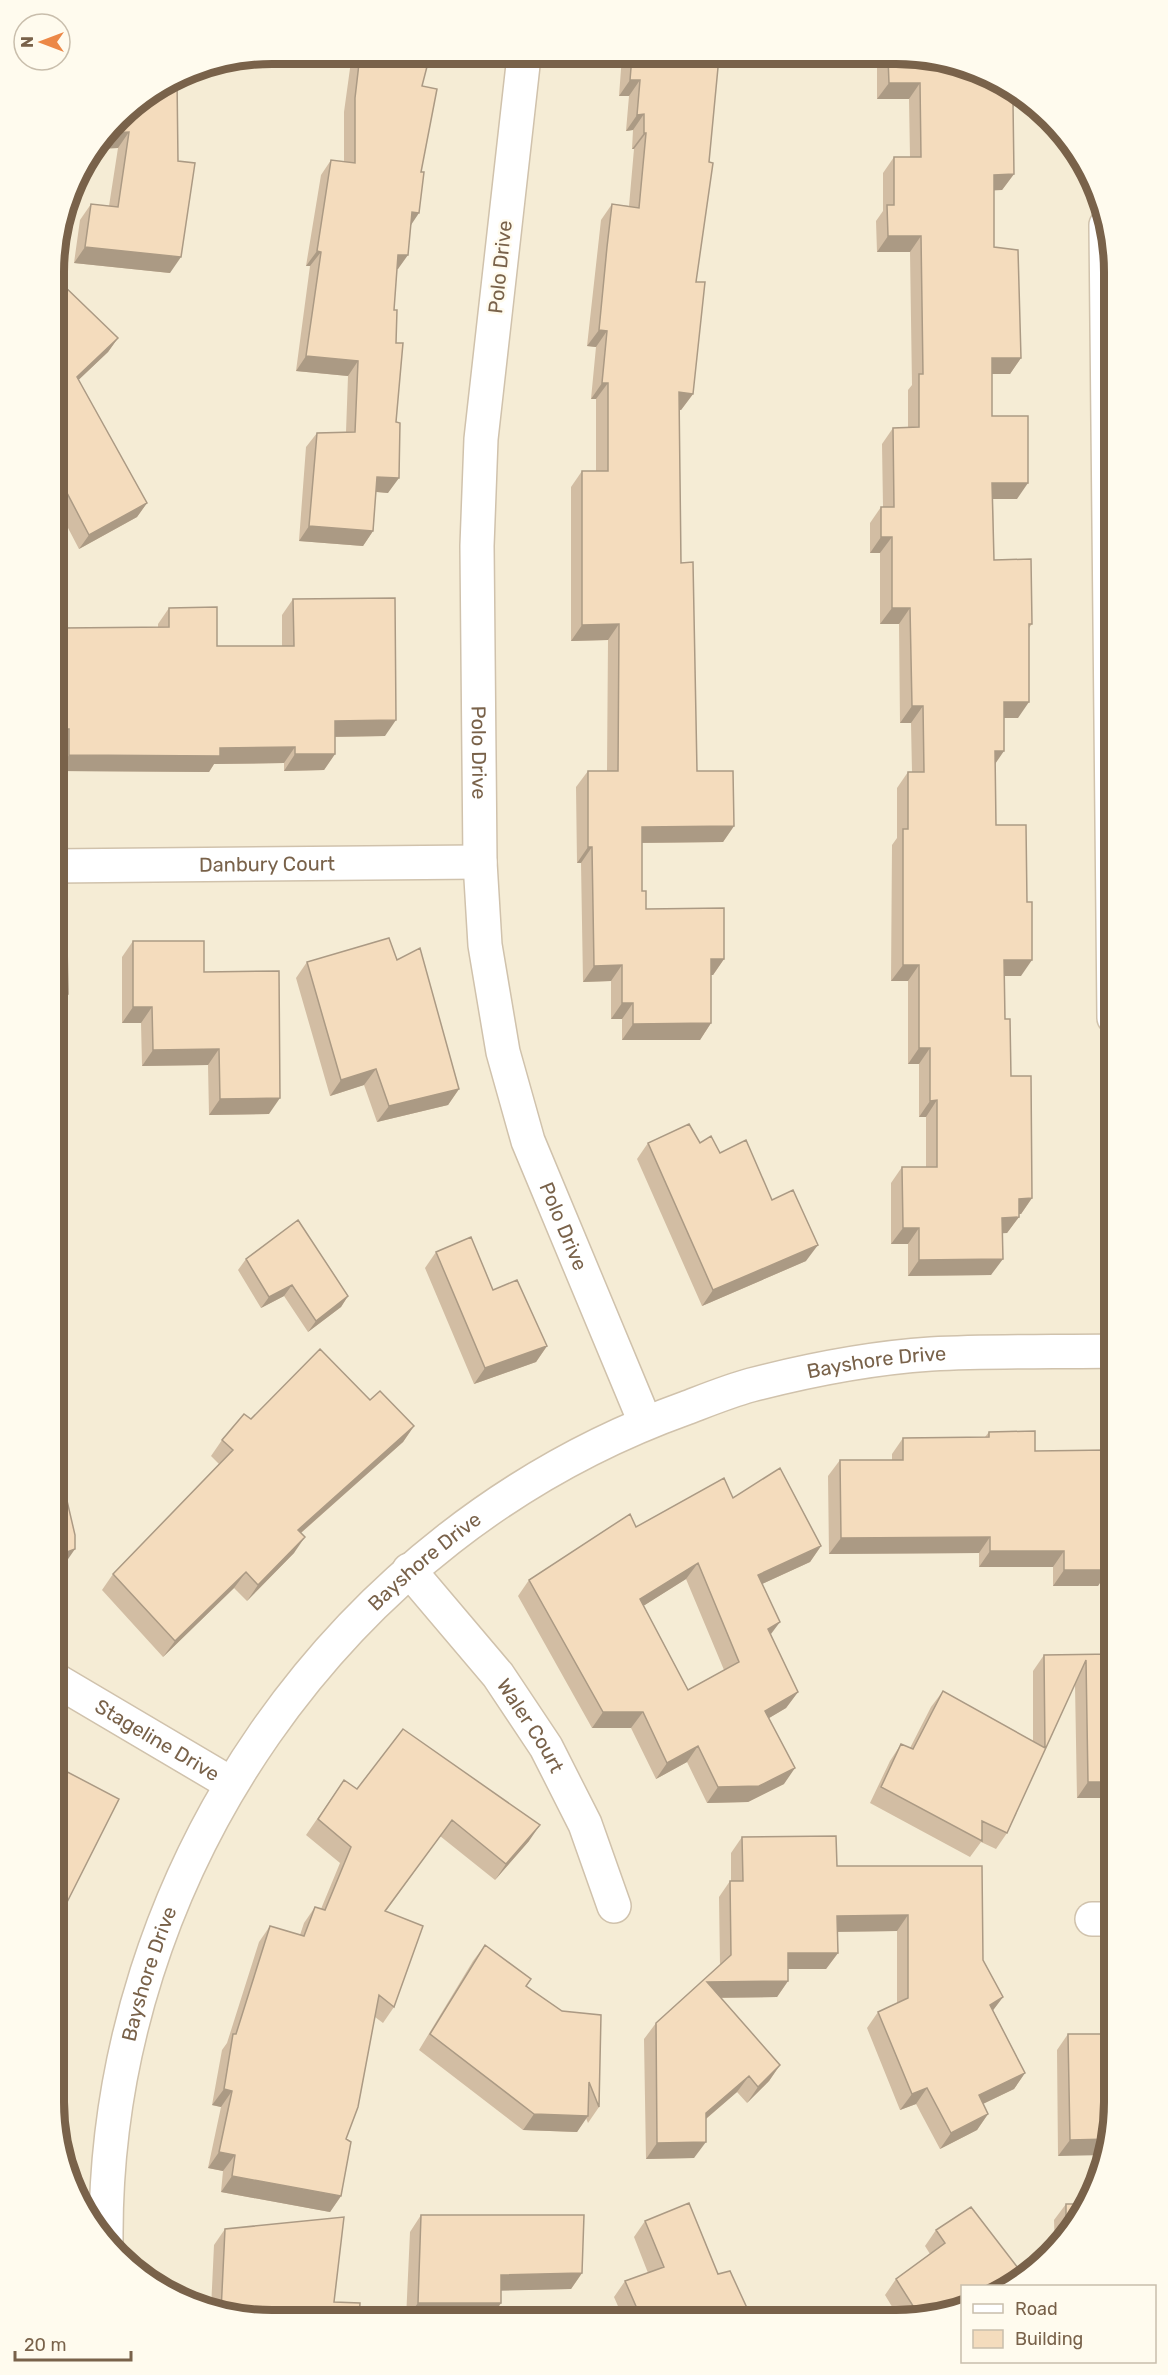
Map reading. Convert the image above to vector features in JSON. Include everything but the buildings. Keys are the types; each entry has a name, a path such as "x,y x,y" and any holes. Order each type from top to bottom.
{"street":[{"name":"Polo Drive","path":"523,64 481,439 477,546 480,862 485,945 503,1052 528,1141 645,1422"},
{"name":"Danbury Court","path":"65,866 480,862"},
{"name":"Bayshore Drive","path":"105,2227 112,2122 129,2031 156,1942 191,1857 230,1783 292,1694 342,1635 409,1570 495,1504 574,1456 645,1422 747,1386 837,1365 928,1354 1103,1351"},
{"name":"Waler Court","path":"409,1570 498,1675 546,1747 585,1824 614,1906"},
{"name":"Stageline Drive","path":"64,1685 230,1783"}],"shaded area":[{"path":"272,64 896,64 923,66 962,76 988,86 1033,116 1052,135 1068,157 1082,180 1092,206 1100,232 1104,272 1103,2116 1100,2143 1092,2169 1076,2207 1061,2229 1033,2259 995,2285 961,2285 961,2299 936,2307 909,2310 245,2309 193,2295 168,2283 146,2268 125,2250 107,2229 86,2195 76,2169 68,2143 64,2103 65,259 66,245 80,193 100,157 116,135 135,116 168,92 193,80 245,66"}]}
